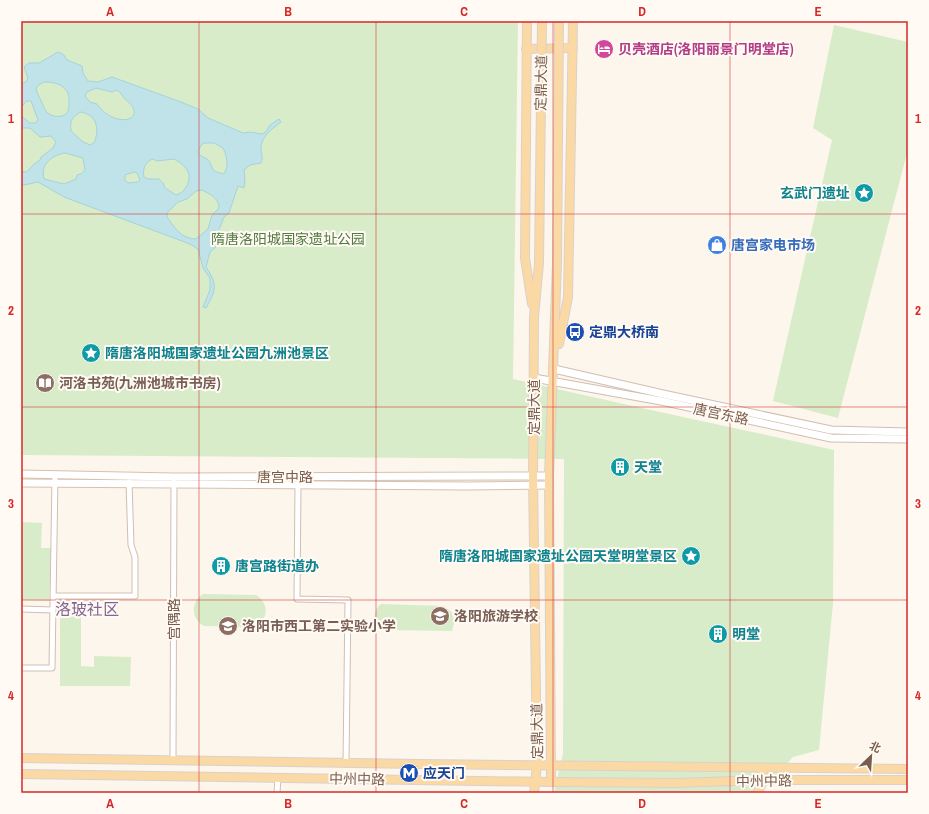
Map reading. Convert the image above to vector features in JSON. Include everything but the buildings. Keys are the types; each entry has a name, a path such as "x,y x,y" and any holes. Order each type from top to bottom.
{"main road":[{"path":"527,21 525,258 534,317"},
{"name":"定鼎大道","path":"534,793 537,765 533,485 534,317 539,263 542,21"},
{"name":"定鼎大道","path":"551,782 549,476 557,263 559,21"},
{"path":"554,368 568,297 574,21"},
{"path":"526,49 573,48"},
{"path":"557,263 561,270 565,271 569,261"},
{"path":"526,266 531,271 534,271 539,263"},
{"name":"唐宫东路","path":"554,368 663,394 831,430 908,432"},
{"name":"唐宫东路","path":"534,378 661,401 831,438 908,439"},
{"name":"唐宫中路","path":"21,474 55,479"},
{"name":"唐宫中路","path":"21,483 55,479 174,480 549,476"},
{"name":"唐宫中路","path":"174,480 298,485 549,485"},
{"name":"中州中路","path":"21,758 552,766 908,769"},
{"path":"758,793 762,780 762,768"},
{"name":"中州中路","path":"21,774 535,782 908,780"}],"street":[{"path":"21,668 52,668 55,479"},
{"path":"54,596 135,596 135,557 131,545 129,480"},
{"name":"宫隅路","path":"173,760 174,480"},
{"path":"298,485 297,600 348,600 346,763"},
{"path":"21,609 54,610"},
{"path":"277,793 278,778"}],"green space":[{"name":"隋唐洛阳城国家遗址公园","path":"21,21 518,21 513,379 834,450 833,603 819,750 793,757 760,793 554,793 563,753 564,459 21,455"},
{"path":"834,25 908,42 908,149 838,418 773,401 832,140 813,128"},
{"path":"21,522 42,523 41,548 51,548 49,601 21,600"},
{"path":"203,594 256,595 263,602 266,611 265,615 260,624 255,627 204,626 197,619 194,610 196,601"},
{"path":"60,601 81,602 81,666 94,667 94,656 131,657 130,686 60,686"},
{"path":"381,604 443,606 453,613 454,623 452,631 381,630 376,624 375,613"}],"water":[{"path":"58,52 64,55 67,60 82,66 83,73 88,81 98,82 112,77 198,109 208,118 243,133 251,132 262,134 266,132 270,125 279,119 281,122 267,134 262,141 261,163 250,165 244,170 244,188 238,186 229,213 224,217 218,232 213,238 215,240 216,247 210,252 206,267 214,283 214,292 206,308 203,307 210,290 210,278 203,268 198,249 190,244 64,197 38,182 21,185 21,171 26,172 30,169 40,160 41,157 53,148 56,142 51,136 40,137 30,128 21,128 21,116 30,123 36,123 38,120 31,101 27,101 21,107 21,84 26,82 28,78 24,67 29,63 39,63","holes":["44,82 62,86 69,97 68,110 66,114 61,116 50,115 45,109 36,88","96,88 112,92 116,90 132,106 134,112 133,116 128,119 121,120 113,117 97,104 90,102 85,96 87,92","80,112 86,113 96,123 97,133 94,143 90,145 83,142 71,131 71,122","203,143 214,143 223,148 227,161 227,168 224,174 214,170 210,162 200,155 199,151","65,153 83,158 85,170 81,174 77,175 76,179 64,184 44,179 43,174 45,165 56,156","153,159 157,161 174,159 179,162 189,175 189,182 186,188 176,195 165,188 159,179 148,179 144,177 144,168 148,162","134,172 137,173 140,180 138,182 128,183 125,180 125,175","202,190 214,197 219,205 219,208 212,215 208,229 196,239 191,239 182,235 167,217 167,213 178,202 187,199 196,191"]}],"place":[{"name":"贝壳酒店(洛阳丽景门明堂店)","path":"604,49"},
{"name":"玄武门遗址","path":"864,193"},
{"name":"唐宫家电市场","path":"717,245"},
{"name":"定鼎大桥南","path":"575,332"},
{"name":"隋唐洛阳城国家遗址公园九洲池景区","path":"91,353"},
{"name":"河洛书苑(九洲池城市书房)","path":"45,383"},
{"name":"天堂","path":"620,467"},
{"name":"隋唐洛阳城国家遗址公园天堂明堂景区","path":"691,556"},
{"name":"唐宫路街道办","path":"221,566"},
{"name":"洛阳旅游学校","path":"440,616"},
{"name":"洛阳市西工第二实验小学","path":"228,626"},
{"name":"明堂","path":"718,634"},
{"name":"应天门","path":"409,773"}],"district":[{"name":"洛玻社区","path":"87,609"}]}
